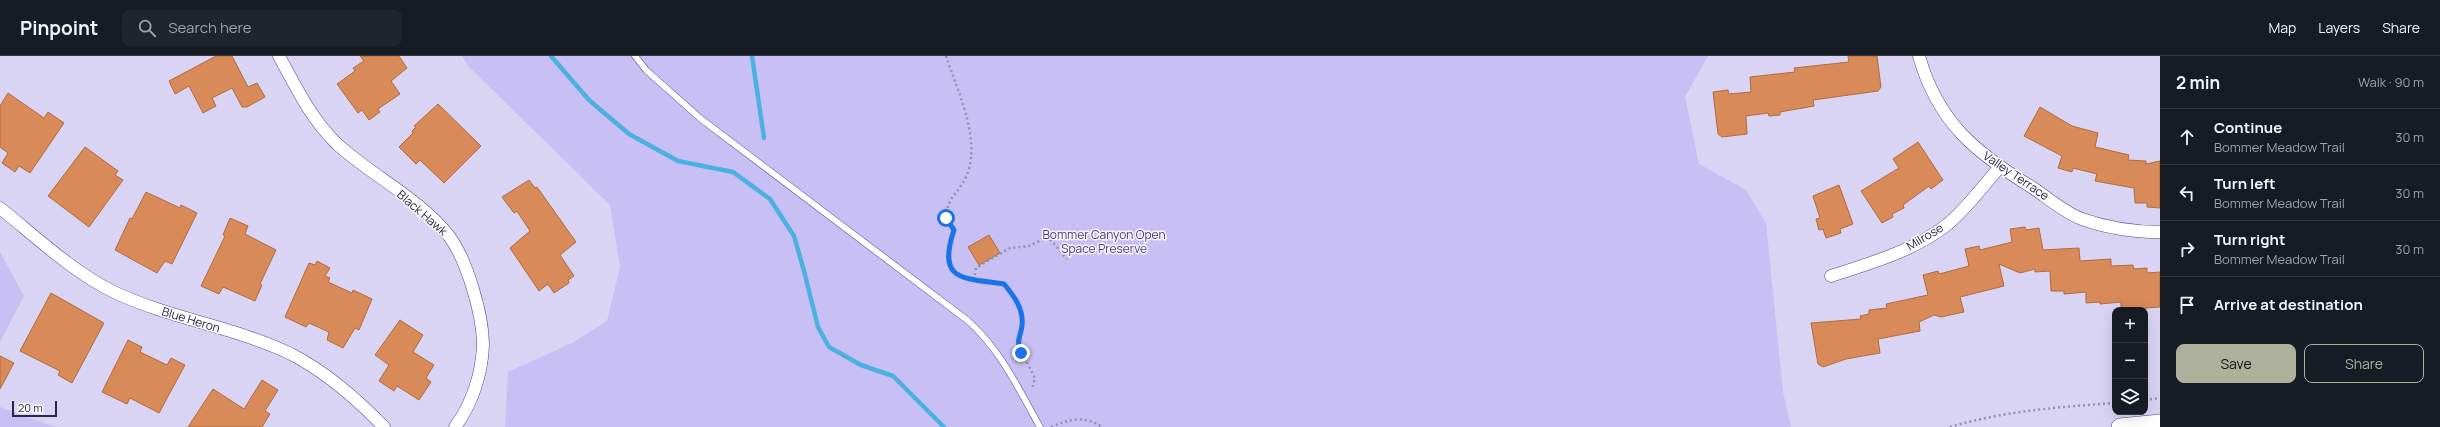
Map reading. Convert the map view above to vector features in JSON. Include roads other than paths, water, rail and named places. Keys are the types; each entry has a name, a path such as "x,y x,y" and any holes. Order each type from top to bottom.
{"main road":[{"path":"2120,427 2160,423"}],"street":[{"name":"Black Hawk","path":"278,56 308,110 337,143 419,207 449,236 465,266 476,301 483,345 476,385 465,414 455,427"},
{"name":"Valley Terrace","path":"1919,56 1924,74 1943,111 1968,143 1999,168 2081,219 2134,232 2160,232"},
{"name":"Milrose","path":"1831,276 1876,262 1910,247 1948,224 1999,168"},
{"name":"Blue Heron","path":"0,208 86,275 112,291 144,306 250,339 292,354 331,379 365,407 384,427"}],"lane":[{"path":"635,56 646,70 701,119 967,320 986,337 1002,357 1040,427"}],"waterway":[{"path":"551,56 589,100 629,134 678,161 733,172 770,199 794,236 818,327 829,347 861,365 893,376 944,427"},
{"path":"752,56 764,138"}],"park label":[{"name":"Bommer Canyon Open Space Preserve","path":"1104,242"}]}
